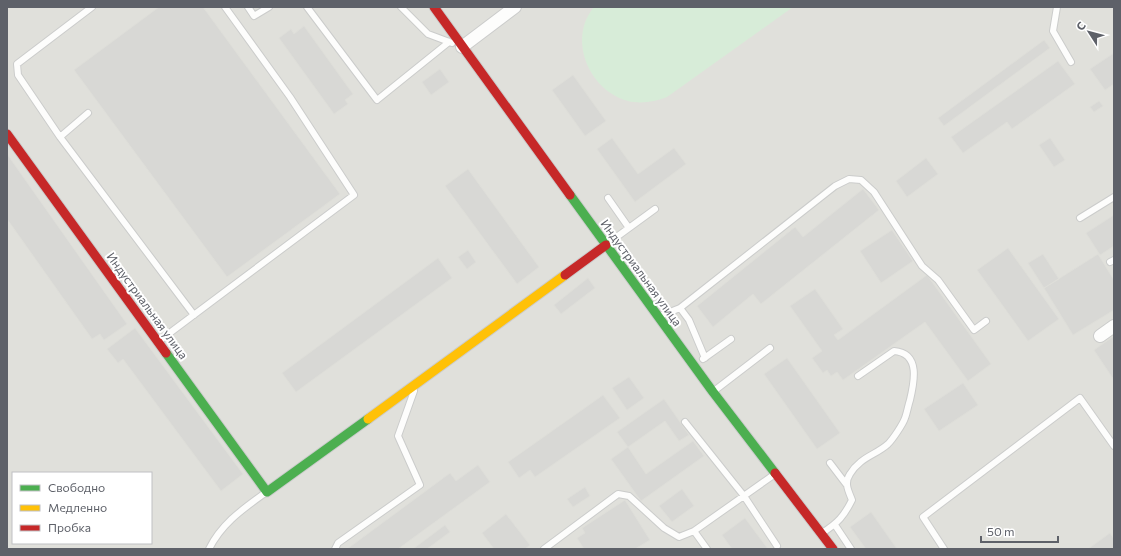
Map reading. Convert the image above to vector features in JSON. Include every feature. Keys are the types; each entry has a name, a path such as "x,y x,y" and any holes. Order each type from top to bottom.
{"street":[{"name":"Индустриальная улица","path":"434,7 713,392 833,549"},
{"path":"462,47 515,7"},
{"name":"Индустриальная улица","path":"7,134 267,492"},
{"path":"267,492 606,245"},
{"path":"1100,336 1114,326"}],"lane":[{"path":"92,7 17,64 18,75 60,137 194,315"},
{"path":"158,342 354,195 290,97 225,7"},
{"path":"248,7 254,16 268,7"},
{"path":"307,7 377,100 449,42"},
{"path":"401,7 428,34 462,47"},
{"path":"442,7 442,19"},
{"path":"1057,7 1053,31 1071,62"},
{"path":"60,137 88,113"},
{"path":"658,317 680,308 835,186 849,179 861,180 874,192 922,266 938,280 974,330 986,321"},
{"path":"1080,218 1114,197"},
{"path":"608,198 629,228"},
{"path":"606,245 654,209"},
{"path":"680,308 689,320 705,358"},
{"path":"694,366 731,339"},
{"path":"713,392 770,348"},
{"path":"846,484 850,474 860,461 888,444 905,419 914,383 915,368 908,357 900,352 894,351 858,376"},
{"path":"335,549 338,542 420,485 398,436 416,383"},
{"path":"944,549 923,517 1080,398 1114,446"},
{"path":"685,422 744,496 777,546"},
{"path":"821,533 835,525 845,514 852,500 846,484 830,463"},
{"path":"544,549 618,494 629,496 664,528 679,537 694,532 776,474"},
{"path":"209,549 214,538 235,514 267,492"},
{"path":"835,525 851,549"},
{"path":"694,532 708,549"}],"shaded area":[{"path":"7,7 1114,7 1114,549 7,549"}],"green space":[{"path":"594,7 793,7 667,97 653,101 633,102 614,95 602,87 586,62 582,34 586,20"}],"building":[{"path":"159,7 203,7 340,194 227,277 74,70"},
{"path":"304,26 353,94 345,100 348,104 334,114 279,38 291,29 294,34"},
{"path":"1044,40 1050,48 944,126 938,118"},
{"path":"1114,53 1114,84 1105,90 1090,69"},
{"path":"1058,61 1075,84 1012,129 1007,122 963,153 951,137"},
{"path":"440,69 449,82 431,95 422,82"},
{"path":"573,75 606,121 585,136 552,90"},
{"path":"1099,101 1103,106 1094,112 1090,107"},
{"path":"612,138 638,174 674,148 686,164 635,202 597,149"},
{"path":"1050,138 1065,160 1054,167 1039,145"},
{"path":"7,154 127,324 104,340 100,334 92,339 7,219"},
{"path":"926,158 938,174 907,197 896,181"},
{"path":"468,169 539,267 517,284 445,186"},
{"path":"863,189 879,210 761,304 753,294 713,327 697,306 795,227 803,237"},
{"path":"1114,215 1114,246 1100,255 1086,233"},
{"path":"892,230 913,261 881,283 860,251"},
{"path":"1008,248 1059,319 1028,341 977,270"},
{"path":"468,250 476,262 467,269 458,257"},
{"path":"1043,254 1059,279 1044,288 1028,263"},
{"path":"1098,254 1114,280 1114,310 1073,335 1044,288"},
{"path":"438,258 452,278 296,392 282,373"},
{"path":"927,275 991,364 968,381 925,322 843,380 837,372 831,376 827,370 823,373 812,358 822,351 790,306 815,289 843,329 834,335 838,340"},
{"path":"588,278 595,288 561,314 554,305"},
{"path":"135,328 243,474 221,491 123,359 118,363 107,349"},
{"path":"1114,336 1114,380 1094,350"},
{"path":"787,358 840,433 817,449 764,374"},
{"path":"629,377 644,398 627,410 612,388"},
{"path":"963,383 978,405 939,431 924,409"},
{"path":"603,395 620,418 535,477 530,470 519,478 508,462"},
{"path":"664,399 689,435 679,441 665,421 628,447 617,432"},
{"path":"693,441 704,456 641,501 611,459 628,447 646,474"},
{"path":"478,465 490,482 398,549 347,549 450,473 456,481"},
{"path":"585,487 590,496 573,507 567,499"},
{"path":"682,489 694,506 672,522 659,506"},
{"path":"625,500 650,540 635,549 584,549 577,538 585,533 582,528"},
{"path":"871,512 897,549 866,549 850,527"},
{"path":"506,514 530,545 525,549 494,549 482,533"},
{"path":"745,518 768,549 732,549 722,535"},
{"path":"445,525 450,532 427,549 413,549"},
{"path":"1110,533 1114,539 1114,549 1088,549"}],"traffic: fast":[{"path":"570,195 713,392 775,473"},
{"path":"166,353 267,492 368,419"}],"traffic: slow":[{"path":"368,419 565,275"}],"traffic: jam":[{"path":"434,7 570,195"},
{"path":"7,134 166,353"},
{"path":"565,275 606,245"},
{"path":"775,473 833,549"}]}
